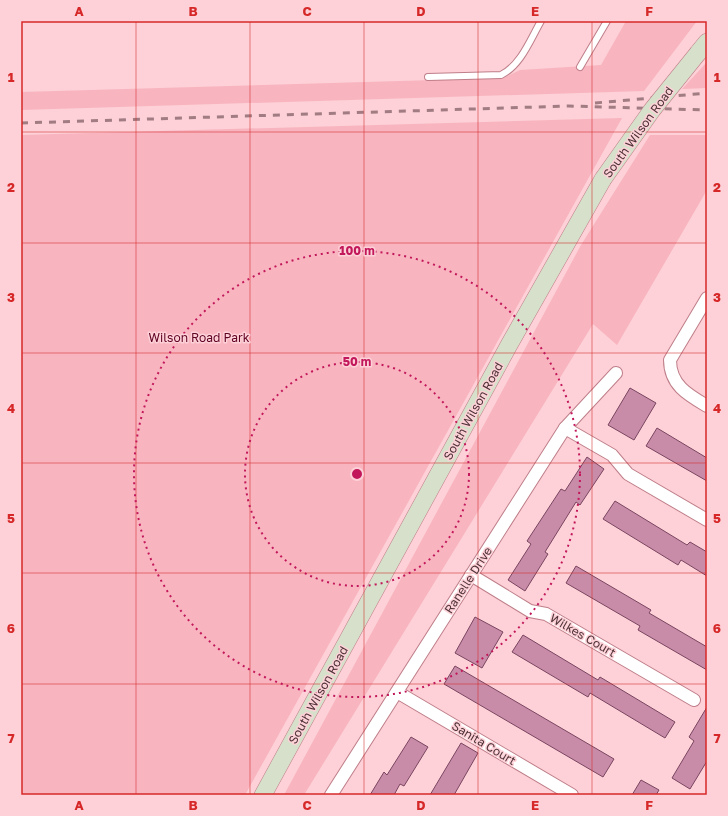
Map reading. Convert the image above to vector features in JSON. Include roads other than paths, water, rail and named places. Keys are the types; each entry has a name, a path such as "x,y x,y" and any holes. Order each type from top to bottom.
{"main road":[{"name":"South Wilson Road","path":"263,795 509,345 603,179 652,110 702,47"}],"street":[{"path":"707,298 670,360 673,377 677,386 707,406"},
{"name":"Ranelle Drive","path":"331,795 565,428 616,372"},
{"path":"565,428 612,456 628,474 707,520"},
{"name":"Wilkes Court","path":"471,575 530,611 546,614 694,700"},
{"name":"Sanita Court","path":"397,692 572,795"}],"lane":[{"path":"428,78 501,75 510,70 518,61 541,21"},
{"path":"580,67 607,21"}],"railway":[{"path":"595,103 707,93"},
{"path":"21,123 569,106 707,110"}],"park label":[{"name":"Wilson Road Park","path":"199,337"}]}
